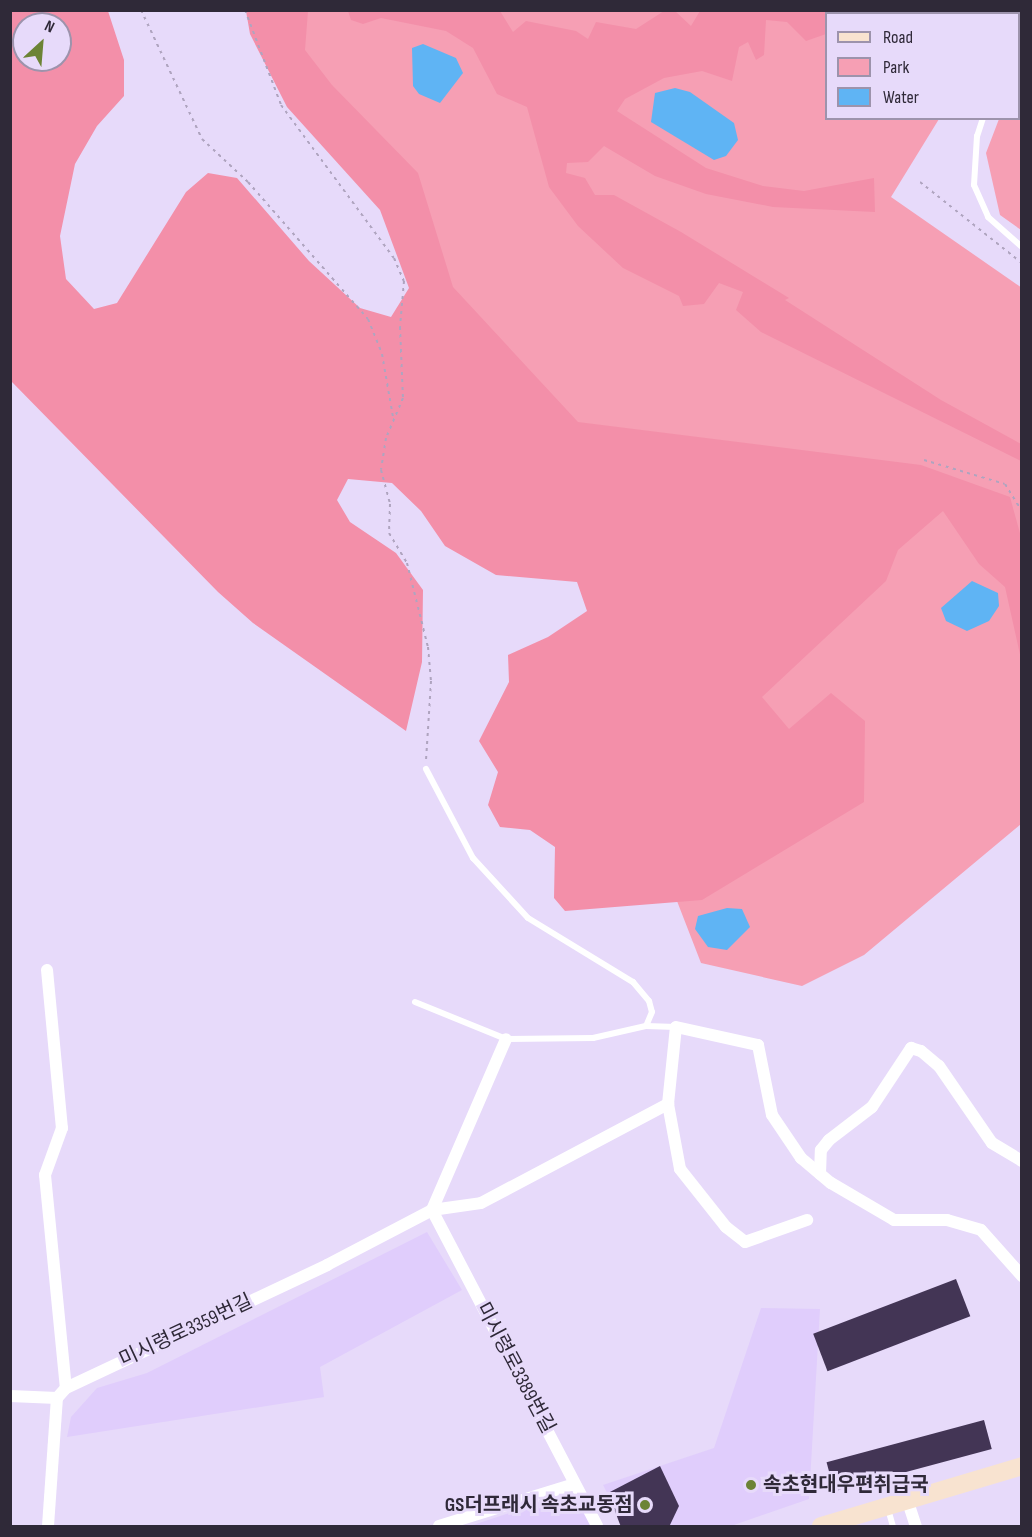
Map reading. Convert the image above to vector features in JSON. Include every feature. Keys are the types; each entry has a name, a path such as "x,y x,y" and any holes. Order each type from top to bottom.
{"main road":[{"path":"821,1527 1022,1466"}],"street":[{"path":"47,970 62,1128 45,1175 66,1388"},
{"path":"807,1220 745,1242 726,1227 680,1169 668,1104 676,1027 758,1044 772,1115 801,1158 820,1174 894,1220 947,1220 981,1230 1022,1276"},
{"path":"432,1210 506,1039"},
{"path":"820,1174 821,1150 829,1140 872,1107 911,1048 921,1051 939,1066 992,1143 1022,1161"},
{"name":"미시령로3359번길","path":"57,1398 66,1388 327,1265 432,1210 481,1203 668,1104"},
{"name":"미시령로3389번길","path":"432,1210 597,1527"},
{"path":"10,1396 57,1398 48,1527"},
{"path":"439,1527 575,1484"},
{"path":"908,1502 916,1527"}],"lane":[{"path":"982,120 977,136 974,185 988,217 1022,247"},
{"path":"426,769 473,858 528,918 633,982 649,1000 652,1012 646,1026"},
{"path":"415,1002 506,1039 593,1038 646,1026 676,1027"},
{"path":"887,1508 893,1527"}],"path":[{"path":"141,10 181,88 202,139 248,182 368,320 382,354 393,420"},
{"path":"245,10 281,105 394,258 404,282 400,327 405,377 403,398 393,420 381,470 390,504 389,533 407,563 428,647 431,681 426,769"},
{"path":"920,182 1022,263"},
{"path":"924,459 1005,483 1022,511"}],"shaded area":[{"path":"10,11 108,11 124,60 124,96 97,126 75,164 60,236 66,279 94,309 117,303 186,192 208,173 237,178 309,261 360,308 391,317 409,288 380,210 287,107 250,34 246,11 308,11 305,50 332,85 418,173 453,287 578,422 921,465 1010,497 1021,537 1021,659 1005,587 979,564 943,511 898,550 886,581 762,697 789,729 831,693 865,721 864,802 702,900 565,911 554,898 555,847 530,830 500,827 488,805 498,772 479,741 509,682 508,655 548,637 587,611 577,582 496,575 445,546 421,511 392,483 348,479 337,500 350,522 396,553 423,590 422,662 406,731 253,623 218,592 11,381"},
{"path":"348,11 500,11 513,32 526,21 576,31 588,39 596,22 636,29 664,11 675,11 691,26 700,11 893,11 825,12 825,34 806,41 787,22 766,20 764,55 756,60 748,42 739,47 732,81 702,71 664,78 625,99 617,111 706,168 763,186 804,191 874,178 875,212 773,207 706,194 655,176 604,146 588,162 567,163 566,173 585,178 595,195 614,195 681,232 789,298 785,300 941,400 1021,444 1021,461 761,332 736,310 743,292 719,283 704,304 683,306 679,296 623,268 578,226 549,187 527,107 497,94 473,48 446,31 381,18 363,24 351,20"},
{"path":"427,1232 462,1290 320,1367 324,1397 67,1437 71,1417 97,1388 147,1373"},
{"path":"761,1308 820,1309 809,1499 731,1526 624,1526 603,1485 714,1448"},
{"path":"573,1492 591,1526 470,1526"}],"green space":[{"path":"285,11 1005,11 825,12 825,120 938,120 891,197 1022,288 1021,824 864,955 802,986 701,963 670,883 745,781 579,440 445,296 290,50"},
{"path":"1021,57 1021,230 1000,215 986,153 999,120 1020,120"}],"water":[{"path":"423,44 456,58 463,73 440,103 419,94 413,86 412,48"},
{"path":"675,88 690,92 734,123 738,140 726,156 714,160 651,122 655,93"},
{"path":"972,581 998,593 999,606 989,621 967,631 946,621 941,608"},
{"path":"727,908 742,909 750,927 727,950 708,947 695,929 698,916"}],"building":[{"path":"956,1279 970,1316 827,1371 813,1334"},
{"path":"984,1420 992,1449 834,1491 827,1462"},
{"path":"660,1466 679,1506 669,1527 621,1527 608,1493"}],"place":[{"name":"속초현대우편취급국","path":"751,1485"},
{"name":"GS더프래시 속초교동점","path":"645,1505"}]}
